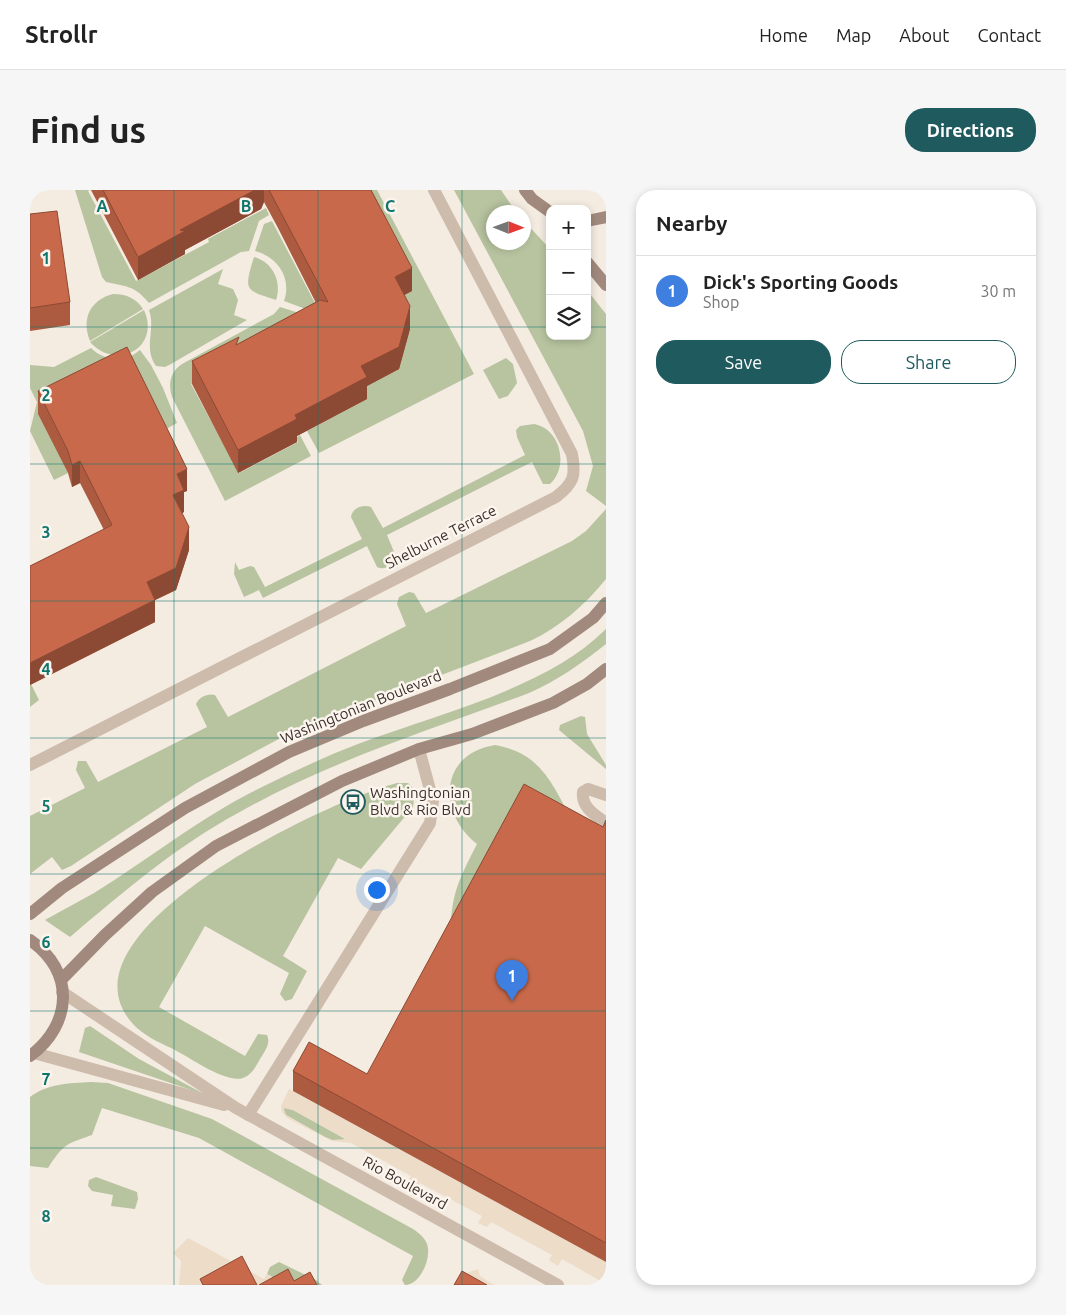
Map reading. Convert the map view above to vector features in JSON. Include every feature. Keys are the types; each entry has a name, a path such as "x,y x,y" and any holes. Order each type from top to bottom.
{"street":[{"name":"Shelburne Terrace","path":"30,765 556,497 568,487 575,471 572,454 434,190"},
{"path":"525,190 546,211"},
{"path":"591,220 606,217"},
{"path":"591,267 606,285"},
{"name":"Washingtonian Boulevard","path":"30,914 62,888 185,808 280,756 363,721 550,649 593,618 606,603"},
{"path":"62,986 105,935 152,892 216,846 342,781 420,749 472,734 553,702 587,684 606,669"},
{"path":"248,1115 430,823 434,801 420,749"},
{"path":"606,795 588,788 584,790 582,795 586,806 606,823"},
{"path":"30,940 42,948 54,963 62,986 63,1003 58,1026 45,1045 32,1055"},
{"name":"Rio Boulevard","path":"62,986 236,1108 558,1285"},
{"name":"Rio Boulevard","path":"32,1055 236,1108"}],"green space":[{"path":"75,190 90,190 88,191 136,281 209,242 208,239 266,208 269,215 259,221 249,251 241,252 149,303 134,290 106,282 102,277"},
{"path":"359,190 377,190 474,374 319,453 307,431 367,399 361,389 398,369 410,329 395,300 412,291"},
{"path":"454,190 501,190 511,205 486,205 486,250"},
{"path":"272,221 317,307 311,311 284,301 286,284 281,270 270,258 255,251 264,224"},
{"path":"531,229 546,245 546,340 591,340 591,295 606,314 606,506 586,491 593,466 583,431 486,250 531,250"},
{"path":"254,257 271,268 278,286 276,300 258,294 249,287 249,276"},
{"path":"223,269 218,284 233,289 238,300 234,315 247,320 171,364 165,367 156,366 150,352 151,317 149,310"},
{"path":"113,294 130,297 143,309 90,341 87,333 89,312 98,301"},
{"path":"280,307 312,317 191,384 239,473 298,442 296,438 300,435 311,456 225,501 172,397 171,379 175,371 182,364 274,314"},
{"path":"144,310 148,323 147,335 142,344 134,351 123,355 112,355 101,351 90,342"},
{"path":"91,348 102,356 115,359 128,357 140,350 151,365 163,388 177,423 168,428 39,414 68,473 54,480 30,431 37,402 30,388 30,365 54,367"},
{"path":"506,358 513,364 517,383 508,396 499,399 483,370"},
{"path":"534,424 543,427 551,433 559,450 559,468 556,477 550,484 543,484 532,462 387,535 397,559 388,567 377,567 367,546 263,598 259,590 244,597 234,574 235,562 239,570 250,566 254,567 265,587 362,539 351,517 353,511 358,508 371,507 383,528 525,455 516,430 520,426"},
{"path":"606,509 606,579 581,606 552,629 530,641 290,733 195,784 71,866 62,870 52,857 30,874 30,816 85,788 76,770 78,761 86,761 98,782 207,727 196,704 204,696 215,695 228,717 406,626 397,604 399,597 409,592 414,593 426,613 572,541 586,531"},
{"path":"606,629 606,644 550,683 529,693 344,762 273,794 215,826 151,870 70,937 45,920 94,893 199,823 242,797 299,769 346,749 489,698 522,684 553,668 581,650"},
{"path":"30,685 39,700 30,707"},
{"path":"581,716 585,717 587,734 606,765 606,769 559,730 560,725"},
{"path":"495,745 512,749 536,764 552,784 574,823 450,940 456,890 477,844 464,831 455,817 450,801 450,786 454,772 463,760 477,751"},
{"path":"397,783 408,783 415,790 413,807 361,869 338,858 283,956 307,971 292,999 285,1001 280,994 289,973 205,926 159,1007 245,1056 258,1034 267,1035 267,1047 249,1075 236,1079 217,1073 151,1038 133,1024 118,988 130,950 162,912 209,875 262,842 316,814 363,794"},
{"path":"90,1026 139,1059 206,1095 79,1052 85,1028"},
{"path":"91,1082 108,1083 212,1119 413,1229 422,1236 427,1244 428,1256 424,1270 415,1281 405,1285 402,1280 413,1256 199,1138 102,1108 92,1135 77,1140 62,1149 48,1168 30,1166 30,1097 51,1087"},
{"path":"283,1107 293,1110 347,1140 332,1140 325,1137 286,1115"},
{"path":"96,1177 137,1192 138,1199 135,1209 111,1206 113,1195 92,1191 88,1186 89,1180"},
{"path":"279,1262 316,1280 322,1285 287,1285 267,1274 270,1267"}],"shaded area":[{"path":"289,1089 606,1262 606,1284 562,1259 558,1266 549,1260 552,1255 491,1222 487,1227 478,1223 482,1216 420,1183 417,1189 407,1183 411,1176 351,1143 332,1141 287,1118 282,1112 281,1106","holes":["283,1108 293,1110 346,1139 332,1140 325,1137 286,1115"]},
{"path":"188,1238 264,1279 267,1274 287,1285 179,1285 181,1261 173,1253"},
{"path":"478,1269 480,1276 494,1285 479,1285 464,1274"}],"building":[{"path":"103,190 255,190 180,230 185,231 138,257"},
{"path":"269,190 371,190 412,268 395,277 410,306 399,347 361,366 367,377 295,415 297,419 238,450 192,361 239,337 236,345 320,300 328,302"},
{"path":"57,211 70,302 30,308 30,214"},
{"path":"127,347 187,469 177,474 184,490 173,495 189,527 176,568 147,582 155,600 30,663 30,566 112,525 80,461 72,465 68,451 38,391"},
{"path":"524,784 603,827 606,820 606,1243 293,1071 309,1042 367,1074"},
{"path":"242,1256 257,1285 203,1285 200,1279"},
{"path":"288,1269 294,1281 310,1272 317,1285 259,1285"},
{"path":"462,1271 487,1285 454,1285"}],"place":[{"name":"Washingtonian Blvd & Rio Blvd","path":"353,802"},
{"name":"Dick's Sporting Goods","path":"512,1001"}]}
